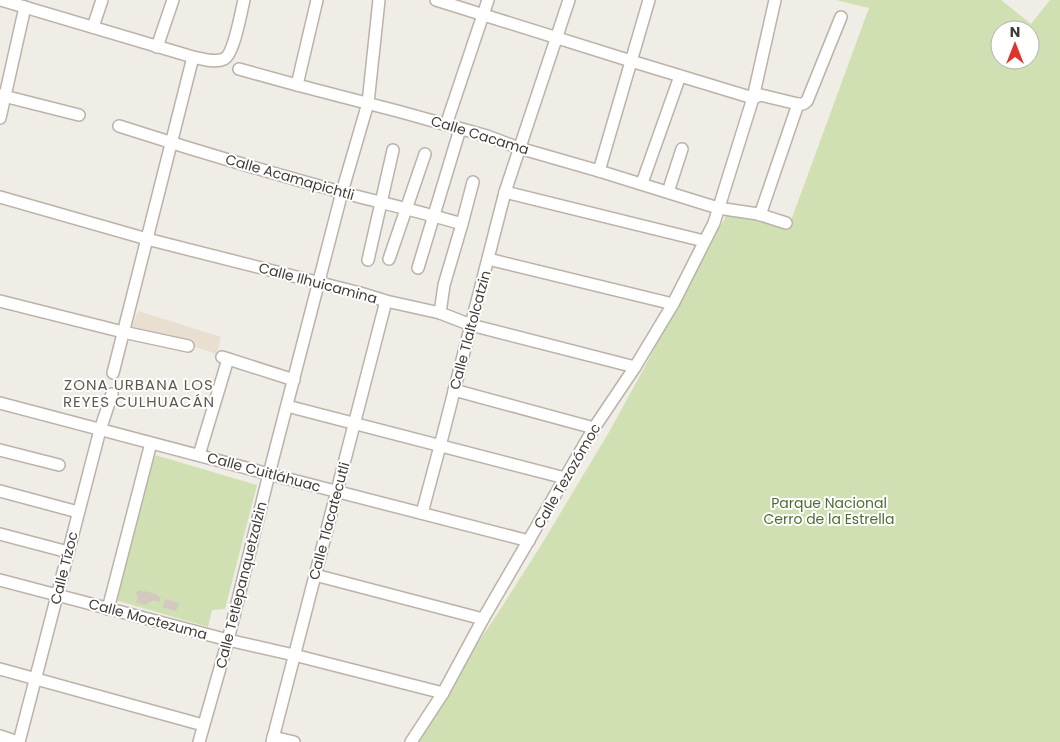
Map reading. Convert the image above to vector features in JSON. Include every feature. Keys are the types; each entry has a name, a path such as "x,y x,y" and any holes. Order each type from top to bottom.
{"street":[{"path":"1,0 193,57 219,60 225,58 232,47 244,0"},
{"path":"93,27 102,0"},
{"path":"157,47 173,0"},
{"path":"297,85 317,0"},
{"name":"Calle Tetlepanquetzalzin","path":"199,742 228,640 318,282 368,103 379,0"},
{"path":"436,0 753,98 761,95 798,104 803,104 807,101 841,17"},
{"path":"446,125 488,0"},
{"name":"Calle Tlaltolcatzin","path":"422,513 505,192 569,0"},
{"path":"599,170 649,0"},
{"name":"Calle Tezozómoc","path":"412,742 594,428 635,367 673,304 714,223 753,98 775,0"},
{"path":"0,118 3,96 25,7"},
{"path":"113,373 193,57"},
{"name":"Calle Cacama","path":"239,69 460,129 718,208 760,215 786,223"},
{"path":"642,184 680,76"},
{"path":"3,96 79,116"},
{"path":"760,215 798,104"},
{"name":"Calle Acamapichtli","path":"120,126 171,143 462,224"},
{"path":"418,268 460,129"},
{"path":"668,192 682,149"},
{"path":"368,260 393,150"},
{"path":"389,259 425,154"},
{"path":"440,314 444,285 473,182"},
{"path":"505,192 704,241"},
{"name":"Calle Ilhuicamina","path":"0,197 147,240 318,282 440,314 471,325 635,367"},
{"path":"488,259 673,304"},
{"name":"Calle Tlacatecutli","path":"273,740 386,301"},
{"path":"0,302 188,346"},
{"path":"199,455 225,358 294,380"},
{"path":"454,390 594,428"},
{"name":"Calle Tízoc","path":"18,742 100,430 112,394"},
{"name":"Calle Cuitláhuac","path":"0,403 529,541"},
{"path":"287,406 565,478"},
{"path":"108,609 152,443"},
{"path":"0,450 59,465"},
{"path":"0,491 78,512"},
{"path":"0,534 68,552"},
{"path":"315,576 483,619"},
{"name":"Calle Moctezuma","path":"0,580 228,640 442,693"},
{"path":"0,669 204,725"},
{"path":"0,736 18,742"},
{"path":"273,740 294,742"}],"shaded area":[{"path":"138,311 221,337 217,354 131,329"}],"green space":[{"name":"Parque Nacional Cerro de la Estrella","path":"836,0 1001,0 1026,20 990,20 990,70 1040,70 1040,20 1034,20 1050,0 1060,0 1060,742 413,742 443,693 492,622 540,547 609,432 726,216 741,214 789,226 869,8"},
{"path":"155,455 257,485 225,609 212,610 208,627 115,600"}],"building":[{"path":"141,590 142,592 146,591 158,595 160,601 154,600 145,605 136,602 138,597 135,592"},
{"path":"165,599 179,603 176,611 162,607"}],"district":[{"name":"ZONA URBANA LOS REYES CULHUACÁN","path":"139,392"}]}
